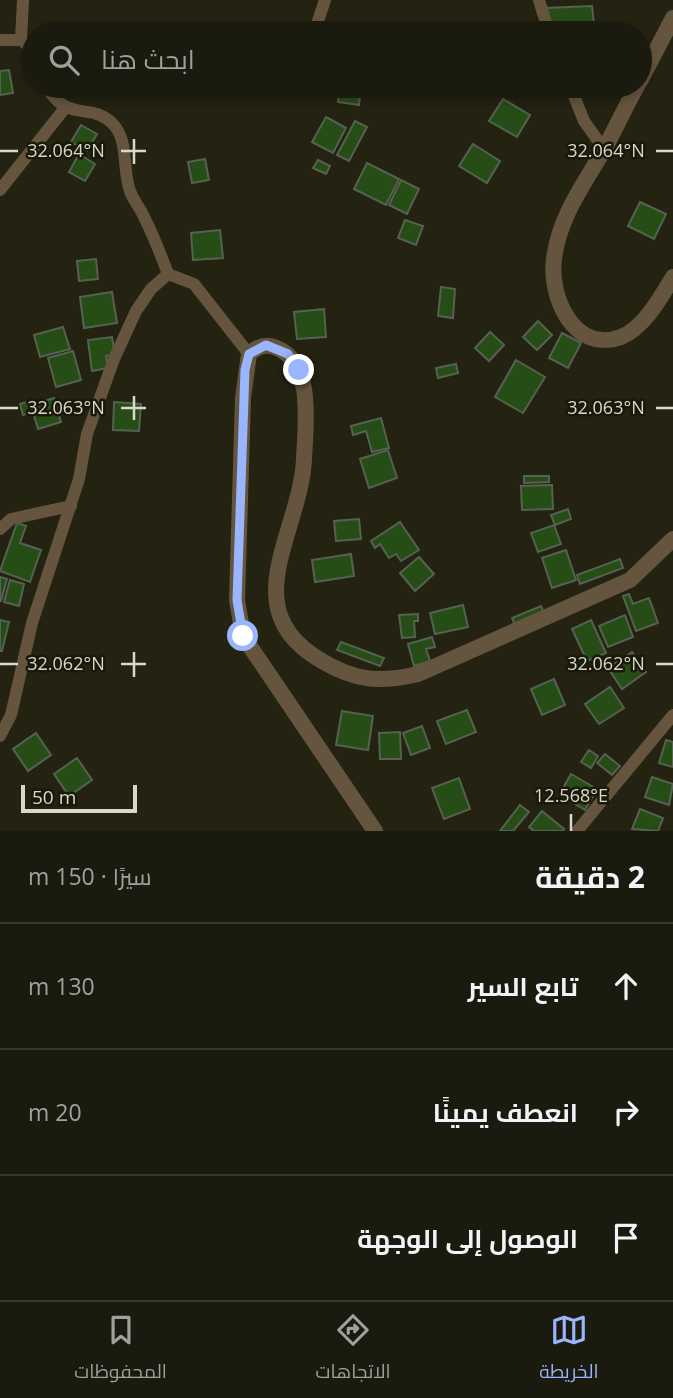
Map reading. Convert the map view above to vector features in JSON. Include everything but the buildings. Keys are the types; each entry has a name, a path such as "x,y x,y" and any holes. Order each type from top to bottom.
{"street":[{"path":"22,21 23,0"},
{"path":"318,21 325,0"},
{"path":"539,0 545,21"},
{"path":"652,58 673,18"},
{"path":"0,40 21,40"},
{"path":"53,98 65,108 100,116 112,123 122,137 130,192 149,226 168,274 194,284 249,354 244,384 237,600 243,636 375,831"},
{"path":"575,98 584,121 604,149"},
{"path":"631,98 604,149 580,186 561,229 554,259 553,285 562,313 578,331 602,340 622,337 644,319 673,277"},
{"path":"0,190 65,108"},
{"path":"0,736 11,715 32,623 71,506 88,435 114,359 136,311 150,289 168,274"},
{"path":"249,354 266,345 277,348 294,360 302,382 304,462 275,577 274,600 280,619 294,638 316,658 341,673 365,680 390,680 418,674 630,580 673,539"},
{"path":"0,529 10,519 71,506"},
{"path":"577,831 673,715"}],"route":[{"path":"243,636 237,600 245,370 249,354 256,347 266,345 288,354 299,370"}]}
